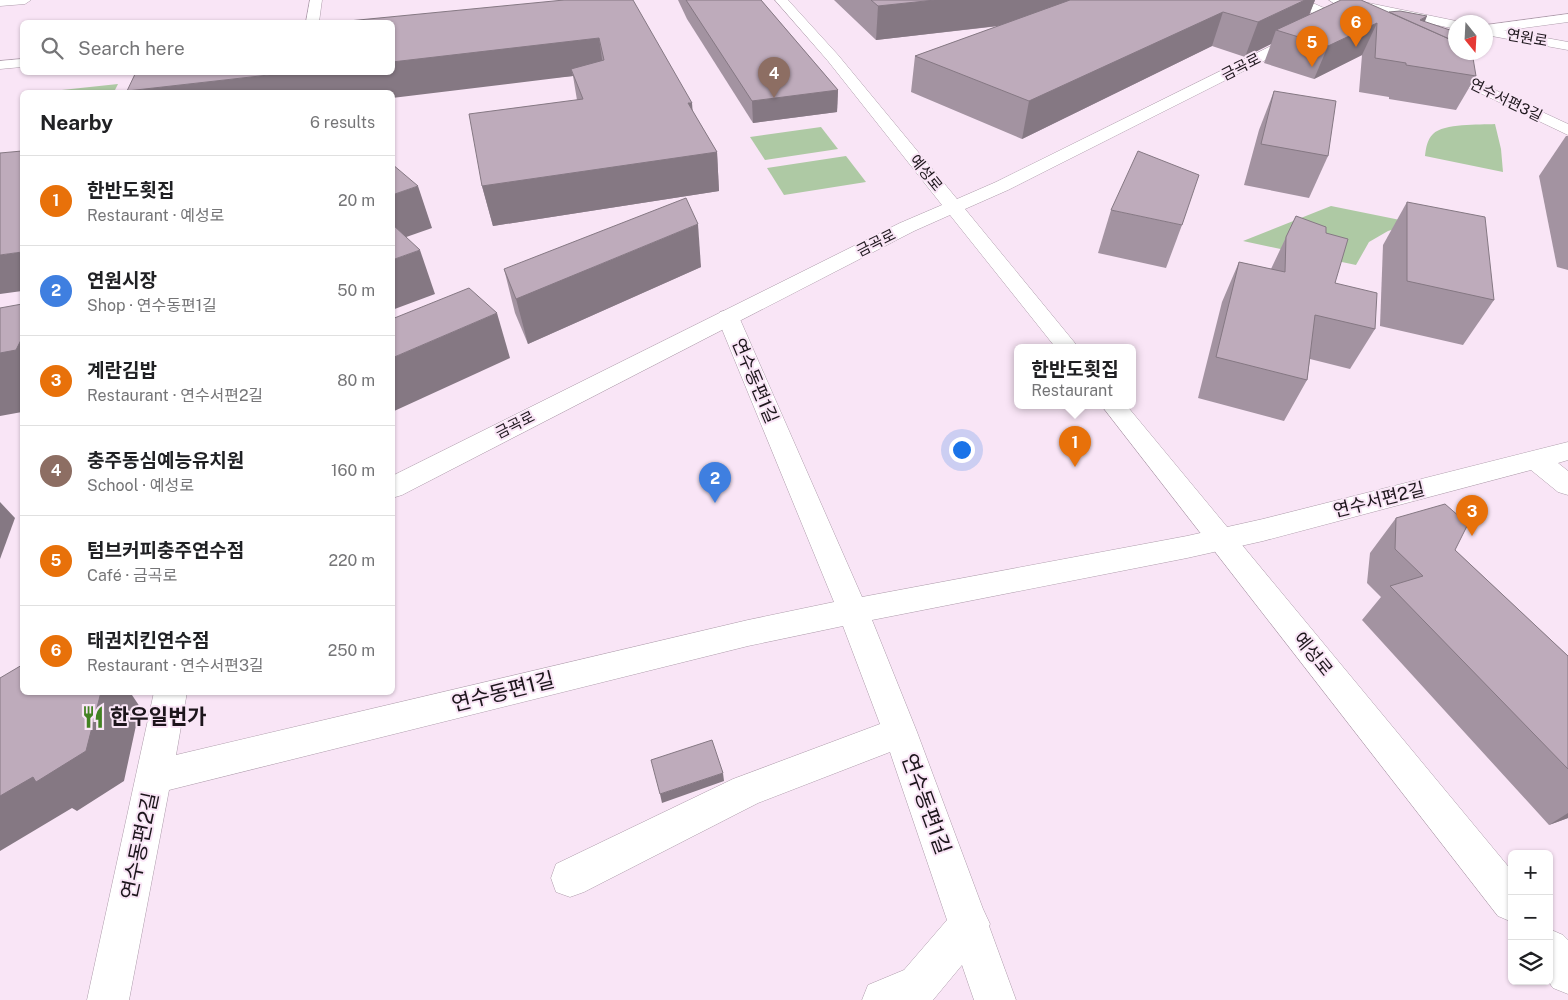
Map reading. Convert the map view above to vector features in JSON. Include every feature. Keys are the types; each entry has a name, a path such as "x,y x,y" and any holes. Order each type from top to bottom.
{"street":[{"path":"313,20 316,0"},
{"name":"예성로","path":"780,0 833,58 1065,344"},
{"path":"1295,0 1342,15"},
{"path":"0,13 13,1"},
{"name":"금곡로","path":"395,486 728,317 953,206 1002,186 1364,5 1448,23"},
{"path":"1493,29 1568,18"},
{"name":"연원로","path":"1493,31 1568,46"},
{"name":"연수서편3길","path":"1426,62 1568,130"},
{"path":"0,65 20,63"},
{"name":"연수동편1길","path":"728,317 852,611 900,732 970,924 995,1000"},
{"name":"예성로","path":"1116,409 1508,897"},
{"name":"연수서편2길","path":"1222,539 1568,451"},
{"path":"1536,460 1568,485"},
{"name":"연수동편1길","path":"154,777 748,633 852,611 1187,548 1222,539"},
{"name":"연수동편2길","path":"108,1000 171,695"},
{"path":"570,878 746,791 900,732"},
{"path":"883,1000 919,985 970,924"},
{"path":"1553,954 1568,973"}],"green space":[{"path":"118,84 115,90 62,90"},
{"path":"1495,124 1501,149 1503,172 1425,156 1429,139 1438,130 1462,125"},
{"path":"821,127 838,149 765,160 750,137"},
{"path":"846,156 866,182 784,195 767,168"},
{"path":"1331,206 1415,223 1388,231 1369,242 1356,265 1243,241"}],"building":[{"path":"564,0 633,0 692,103 688,103 717,152 482,186 469,114 583,99 571,69 604,60 599,38 395,62 395,20 359,20"},
{"path":"686,0 761,0 838,90 752,101"},
{"path":"871,0 935,0 878,6"},
{"path":"1070,0 1305,0 1258,22 1223,12 1029,101 915,56"},
{"path":"1341,0 1361,0 1448,38 1448,60 1473,60 1476,76 1375,58 1377,23 1328,46 1276,30"},
{"path":"1400,11 1427,16 1420,20 1448,29 1448,38 1389,12"},
{"path":"135,75 268,75 136,90 127,90"},
{"path":"1274,91 1336,101 1328,156 1261,144"},
{"path":"20,151 20,252 0,255 0,153"},
{"path":"1138,151 1199,175 1182,225 1111,210"},
{"path":"395,167 418,186 395,194"},
{"path":"686,198 698,224 516,299 504,269"},
{"path":"1407,202 1485,217 1494,300 1407,281"},
{"path":"1296,216 1326,227 1326,233 1348,239 1335,283 1377,293 1375,329 1315,315 1307,380 1216,357 1239,262 1285,272 1286,237"},
{"path":"395,227 420,250 395,259"},
{"path":"469,288 497,313 395,357 395,318"},
{"path":"20,304 20,342 16,350 0,353 0,308"},
{"path":"1445,504 1468,524 1455,550 1568,656 1568,769 1390,586 1423,576 1395,549 1396,518"},
{"path":"20,666 20,695 100,695 86,751 36,782 33,777 0,796 0,678"},
{"path":"712,740 723,773 660,794 651,760"}],"place":[{"name":"태권치킨연수점","path":"1356,47"},
{"name":"텀브커피충주연수점","path":"1312,67"},
{"name":"충주동심예능유치원","path":"774,98"},
{"name":"한반도횟집","path":"1075,467"},
{"name":"연원시장","path":"715,503"},
{"name":"계란김밥","path":"1472,536"},
{"name":"한우일번가","path":"93,717"}]}
